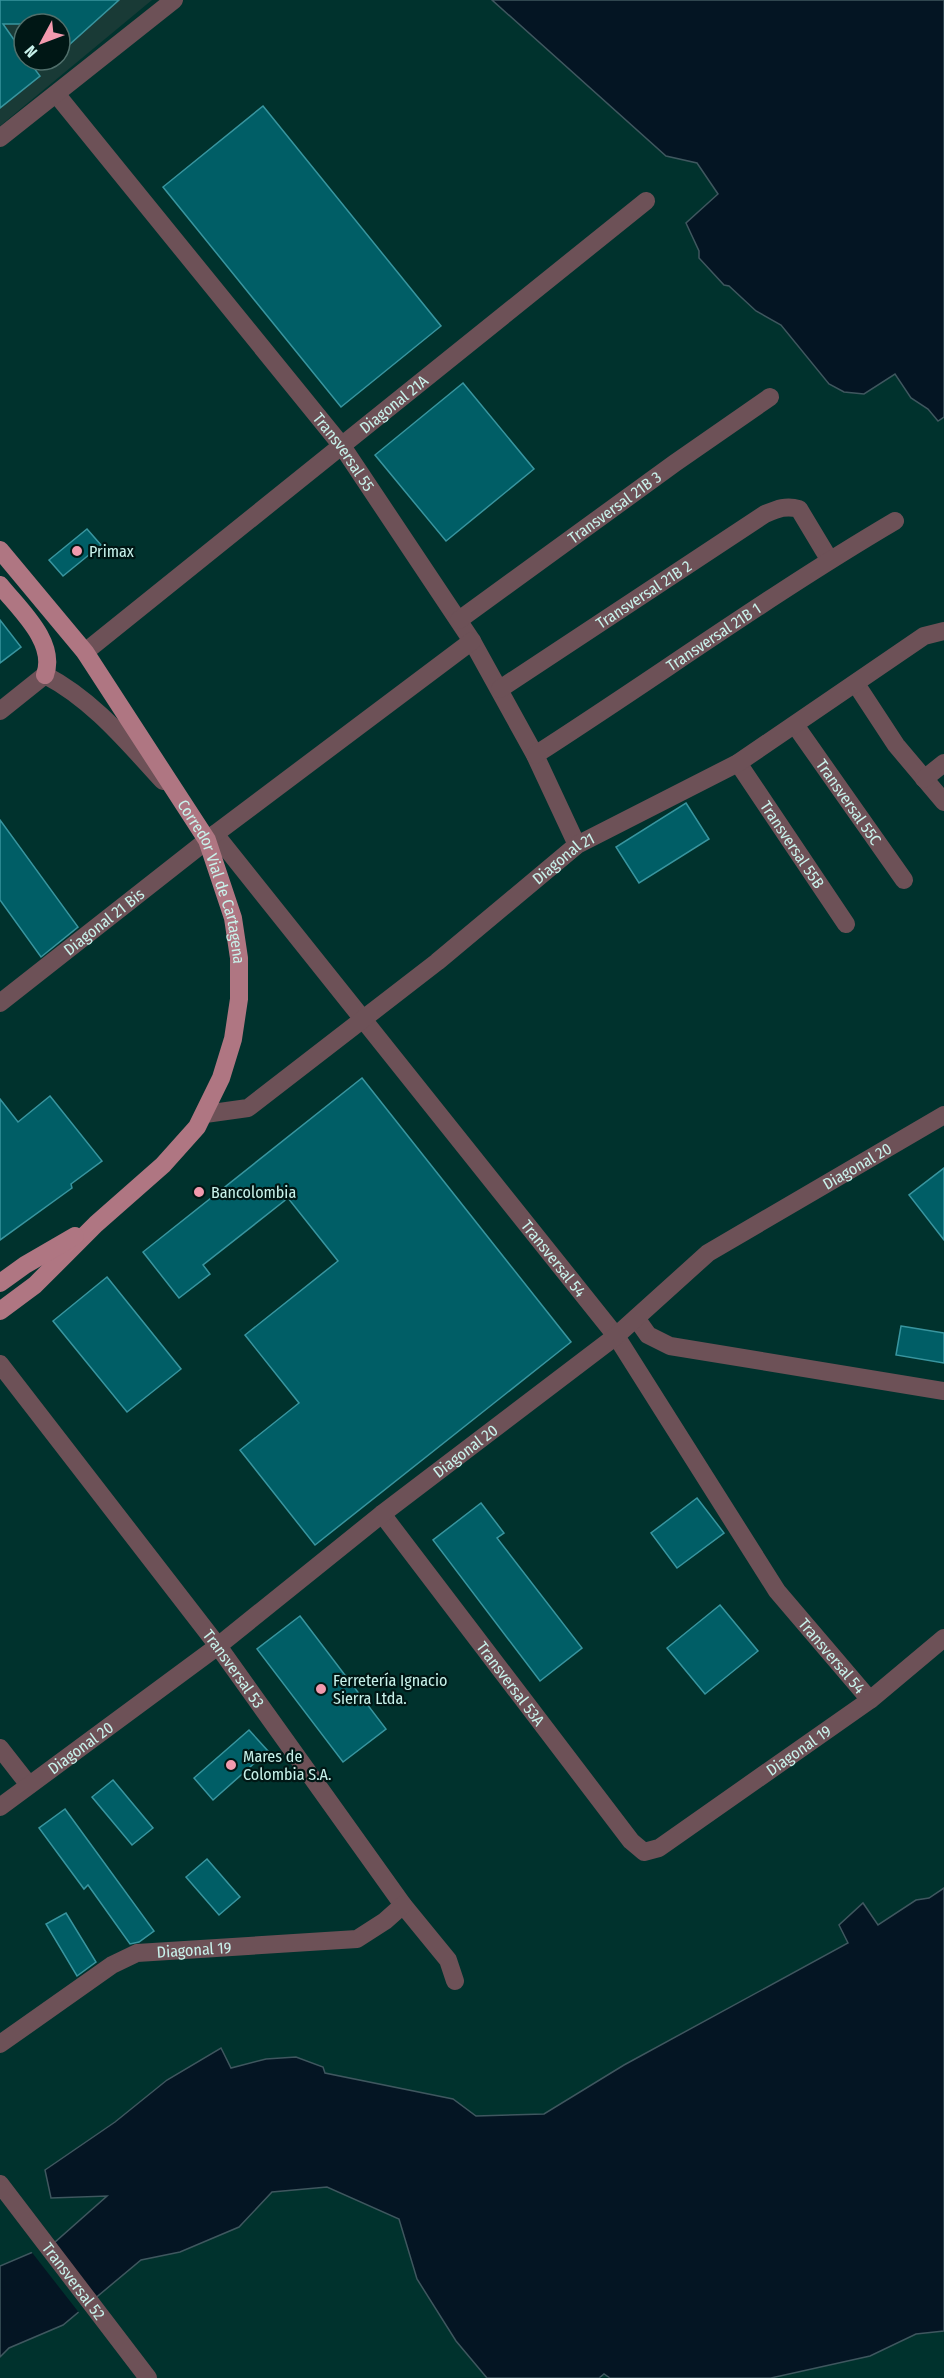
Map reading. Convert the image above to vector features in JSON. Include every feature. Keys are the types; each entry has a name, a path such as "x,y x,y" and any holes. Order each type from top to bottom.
{"main road":[{"name":"Corredor Vial de Cartagena","path":"0,550 85,652 184,804 211,837 233,918 239,958 239,999 233,1039 220,1078 204,1114 188,1139 35,1284 0,1311"},
{"path":"0,585 39,636 48,656 49,666 45,675"},
{"name":"Corredor Vial de Cartagena","path":"0,1283 25,1265 96,1224"}],"street":[{"path":"0,138 174,0"},
{"name":"Transversal 55","path":"57,95 342,446 472,641 535,755 577,845"},
{"name":"Diagonal 21A","path":"85,652 646,201"},
{"name":"Transversal 21B 3","path":"459,620 770,397"},
{"name":"Transversal 21B 2","path":"500,689 765,514 780,507 799,509 829,559"},
{"name":"Transversal 21B 1","path":"535,755 829,559 895,521"},
{"name":"Diagonal 21","path":"204,1114 248,1108 437,962 577,845 738,763 924,636 944,630"},
{"path":"211,837 472,641"},
{"path":"0,711 45,675 60,682 96,710 184,804"},
{"path":"856,684 896,745 944,802"},
{"name":"Transversal 55C","path":"795,725 904,880"},
{"name":"Transversal 55B","path":"738,763 846,924"},
{"path":"924,779 944,763"},
{"name":"Diagonal 21 Bis","path":"0,1003 211,837"},
{"name":"Transversal 54","path":"211,837 362,1018 616,1336 777,1591 870,1700"},
{"name":"Diagonal 20","path":"0,1807 218,1646 382,1514 616,1336 708,1253 944,1115"},
{"path":"636,1318 648,1335 669,1346 944,1391"},
{"name":"Transversal 53","path":"0,1364 218,1646 403,1905 448,1960 454,1981"},
{"name":"Transversal 53A","path":"382,1514 631,1841 644,1852"},
{"name":"Diagonal 19","path":"644,1852 659,1848 870,1700 944,1638"},
{"path":"0,1748 29,1785"},
{"name":"Diagonal 19","path":"0,2044 112,1965 137,1953 357,1939 385,1921 403,1905"},
{"name":"Transversal 52","path":"0,2184 148,2378"}],"shaded area":[{"path":"0,0 152,0 72,66 72,12 12,12 12,72 65,72 0,126"},
{"path":"492,0 944,0 944,417 938,421 928,409 911,398 895,374 864,394 844,392 829,384 781,325 756,311 729,286 724,285 699,258 699,251 686,223 718,194 697,163 666,156"},
{"path":"944,1888 944,2331 916,2334 870,2356 771,2378 610,2378 604,2374 599,2378 487,2378 456,2341 417,2279 399,2219 327,2187 272,2192 239,2227 180,2252 141,2260 63,2325 9,2348 0,2357 0,2266 33,2252 46,2250 107,2196 51,2198 45,2170 115,2122 167,2080 221,2048 231,2068 266,2059 296,2057 323,2067 325,2073 453,2099 476,2116 544,2114 624,2065 848,1943 839,1925 863,1903 878,1925 916,1900 929,1898"}],"pier":[{"path":"45,2247 99,2299 80,2314 30,2250"}],"building":[{"path":"0,0 119,0 72,42 72,12 12,12 12,24 3,24 12,37 12,72 37,72 40,76 0,108"},
{"path":"263,106 441,326 341,407 163,187"},
{"path":"463,383 534,469 446,541 375,455"},
{"name":"Primax","path":"87,529 101,545 63,576 49,560"},
{"path":"0,620 21,647 0,663"},
{"path":"686,803 709,839 639,883 616,847"},
{"path":"0,820 78,927 41,957 0,900"},
{"path":"362,1078 571,1342 315,1545 240,1450 299,1403 245,1335 338,1261 288,1198 203,1265 210,1274 179,1298 143,1252"},
{"path":"50,1096 102,1161 71,1184 72,1188 0,1240 0,1099 18,1122"},
{"path":"944,1168 944,1240 909,1195"},
{"path":"107,1277 181,1369 127,1412 53,1321"},
{"path":"901,1326 944,1333 944,1363 896,1355"},
{"path":"697,1498 724,1533 677,1568 651,1533"},
{"path":"481,1503 504,1533 497,1538 582,1648 540,1681 433,1540"},
{"path":"720,1605 758,1651 705,1694 667,1648"},
{"name":"Ferretería Ignacio Sierra Ltda.","path":"300,1616 386,1729 343,1762 257,1649"},
{"name":"Mares de Colombia S.A.","path":"249,1730 268,1751 213,1800 194,1778"},
{"path":"113,1780 153,1828 132,1845 92,1797"},
{"path":"65,1809 154,1931 139,1942 130,1944 88,1885 84,1889 39,1828"},
{"path":"207,1859 240,1897 219,1915 186,1877"},
{"path":"66,1913 96,1962 77,1976 46,1924"}],"place":[{"name":"Primax","path":"77,551"},
{"name":"Bancolombia","path":"199,1192"},
{"name":"Ferretería Ignacio Sierra Ltda.","path":"321,1689"},
{"name":"Mares de Colombia S.A.","path":"231,1765"}]}
